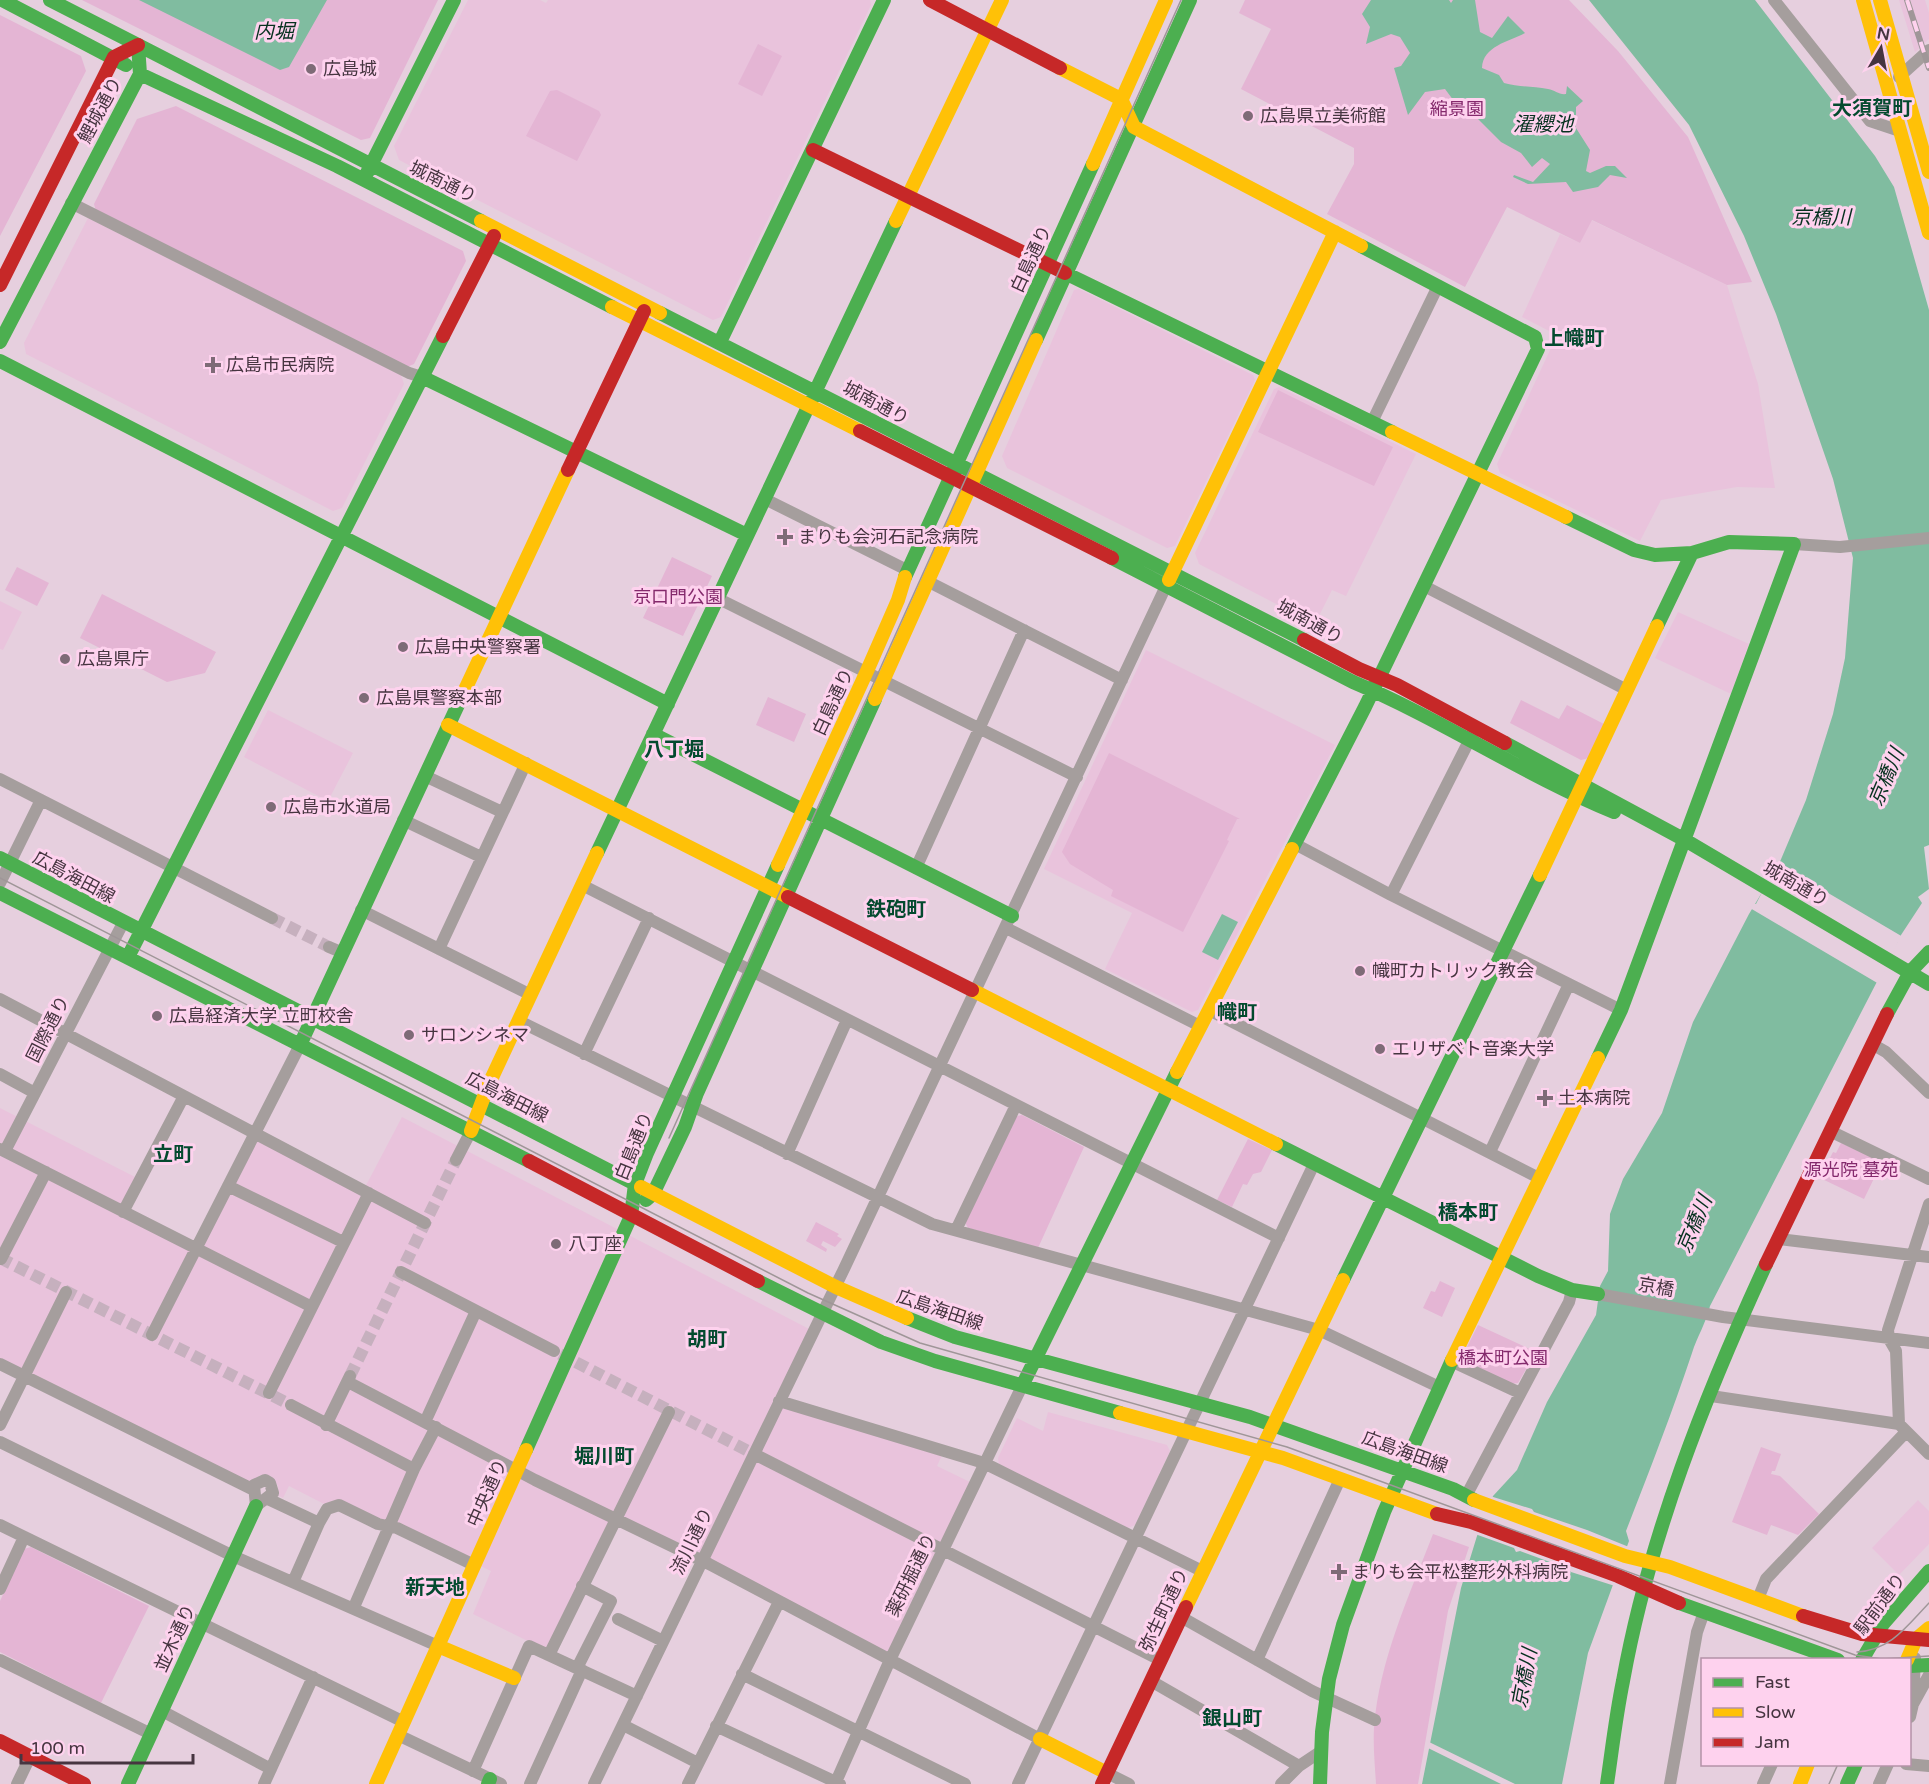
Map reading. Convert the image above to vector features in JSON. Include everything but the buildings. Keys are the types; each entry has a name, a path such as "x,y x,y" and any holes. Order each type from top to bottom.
{"main road":[{"path":"2,0 114,57"},
{"name":"城南通り","path":"50,0 814,390 953,471"},
{"path":"364,179 454,0"},
{"path":"720,342 884,0"},
{"path":"930,0 1121,99 1134,127 1535,337 1538,349 1376,684 1168,1089 1023,1384"},
{"path":"471,1131 480,1103 765,499 814,390 909,198 1002,0"},
{"name":"白島通り","path":"631,1216 635,1184 867,671 898,600 907,570 1166,0"},
{"name":"白島通り","path":"631,1216 653,1194 1190,0"},
{"path":"1863,0 1929,233"},
{"path":"1880,0 1929,172"},
{"name":"鯉城通り","path":"0,285 114,57 138,45 140,74 70,203 0,342"},
{"name":"城南通り","path":"114,57 140,74 364,179 807,405 1173,571 1376,684 1469,741 1685,840 1910,972"},
{"path":"813,150 1634,550 1655,555 1692,553 1730,542 1794,544 1621,1010 1500,1257 1391,1497 1343,1625 1326,1698 1320,1752 1320,1784"},
{"path":"128,957 498,229"},
{"path":"1166,586 1335,232"},
{"path":"300,1045 335,949 361,910 647,305"},
{"path":"0,361 668,704"},
{"path":"422,377 747,536"},
{"name":"城南通り","path":"975,481 1166,586 1376,684 1476,727 1580,790"},
{"name":"弥生町通り","path":"1104,1778 1272,1424 1504,951 1692,553"},
{"path":"448,725 1500,1257 1572,1290 1598,1294"},
{"path":"653,734 916,868 1009,922"},
{"name":"広島海田線","path":"5,860 123,923 480,1103 836,1287 933,1329 1201,1402 1272,1424 1402,1470 1485,1505 1625,1556 1758,1599 1830,1626 1876,1635 1922,1640"},
{"path":"0,893 471,1131 822,1314 908,1352 1259,1451 1446,1517 1478,1524 1618,1576 1659,1596 1835,1658"},
{"path":"1607,1784 1612,1731 1650,1563 1740,1319 1872,1044 1910,972 1929,952"},
{"path":"1910,972 1929,968"},
{"path":"1910,972 1929,984"},
{"name":"中央通り","path":"376,1784 631,1216"},
{"name":"並木通り","path":"128,1784 255,1506"},
{"name":"駅前通り","path":"1863,1658 1876,1635 1902,1600 1929,1571"},
{"path":"1911,1662 1929,1628"},
{"path":"1787,1643 1800,1658"},
{"path":"438,1646 514,1678"},
{"path":"1911,1664 1929,1665"},
{"path":"1040,1739 1104,1778"},
{"path":"0,1741 84,1784"},
{"path":"1800,1784 1807,1766"},
{"path":"1847,1784 1855,1766"}],"street":[{"path":"1774,0 1870,121 1900,131"},
{"path":"1887,88 1929,50"},
{"path":"70,203 409,373 422,377"},
{"path":"1372,422 1438,286"},
{"path":"765,499 907,570"},
{"path":"1794,544 1847,546 1929,538"},
{"path":"929,582 1122,680"},
{"name":"流川通り","path":"594,1784 836,1287 1166,586"},
{"path":"1424,586 1627,690"},
{"path":"717,598 1077,777"},
{"path":"916,868 1024,630"},
{"path":"1391,895 1476,727"},
{"path":"439,949 526,764"},
{"path":"425,776 502,812"},
{"path":"0,779 272,918"},
{"path":"0,883 5,860 41,800"},
{"path":"404,820 481,857"},
{"path":"1295,844 1391,895 1621,1010"},
{"path":"582,885 1279,1238"},
{"path":"361,910 531,995"},
{"path":"584,1054 649,918"},
{"path":"1009,922 1200,1026"},
{"name":"国際通り","path":"2,1150 35,1093 123,923"},
{"path":"1490,1152 1569,984"},
{"path":"0,999 426,1223"},
{"path":"1209,1010 1539,1178"},
{"path":"788,1154 848,1020"},
{"path":"519,1021 932,1224 1319,1330 1439,1387"},
{"path":"1872,1044 1886,1052 1929,1093"},
{"path":"152,1335 300,1045"},
{"path":"0,1074 35,1093"},
{"path":"123,1212 184,1096"},
{"path":"956,1230 1016,1105"},
{"path":"456,1160 471,1131"},
{"path":"1830,1131 1929,1179"},
{"path":"2,1150 312,1307"},
{"path":"1018,1784 1314,1164"},
{"path":"1,1259 46,1172"},
{"path":"228,1186 343,1242"},
{"path":"269,1393 369,1193"},
{"path":"1758,1599 1766,1579 1903,1428 1896,1351 1889,1340 1888,1330 1929,1204"},
{"path":"1779,1239 1912,1257 1929,1257"},
{"path":"401,1272 554,1351"},
{"path":"1466,1496 1569,1302 1572,1290"},
{"path":"0,1425 66,1292"},
{"name":"京橋","path":"1598,1294 1740,1319 1889,1340 1929,1343"},
{"path":"354,1607 414,1469 476,1311"},
{"path":"1451,1361 1520,1393"},
{"path":"0,1364 252,1490"},
{"path":"326,1425 349,1379 517,1470 702,1561 1040,1739"},
{"name":"薬研掘通り","path":"837,1783 890,1660 1023,1384"},
{"path":"1711,1396 1903,1428 1929,1454"},
{"path":"779,1401 984,1462 1202,1571"},
{"path":"291,1405 414,1469"},
{"path":"549,1655 669,1412"},
{"path":"0,1442 233,1556 354,1607 438,1646"},
{"path":"754,1454 1160,1660"},
{"path":"1257,1660 1341,1479"},
{"path":"258,1481 270,1483 273,1493 255,1506 252,1490 258,1481"},
{"path":"268,1498 319,1523"},
{"path":"293,1582 327,1509 339,1505 474,1565"},
{"path":"0,1525 313,1677 493,1782"},
{"path":"0,1588 24,1537"},
{"path":"530,1784 611,1601 582,1586"},
{"path":"689,1784 779,1602"},
{"path":"1670,1784 1697,1632 1704,1612"},
{"path":"1181,1617 1326,1698 1375,1720"},
{"path":"618,1619 663,1641"},
{"path":"473,1771 529,1646 637,1696"},
{"path":"0,1660 151,1734"},
{"path":"742,1674 965,1784"},
{"path":"1911,1713 1913,1704 1929,1675"},
{"path":"264,1784 313,1677"},
{"path":"1911,1677 1913,1704"},
{"path":"1150,1681 1299,1766"},
{"path":"162,1711 271,1769"},
{"path":"623,1725 698,1763"},
{"path":"716,1726 837,1783"},
{"path":"1281,1784 1299,1766 1320,1752"},
{"path":"17,1784 30,1756"},
{"path":"1911,1764 1929,1766"},
{"path":"1763,1784 1771,1766"},
{"path":"1879,1784 1887,1766"},
{"path":"1104,1778 1129,1784"}],"shaded area":[{"path":"468,0 540,0 546,3 548,0 870,0 871,5 721,317 713,320 399,160 394,146"},
{"path":"1899,0 1925,0 1929,13 1929,39 1915,52"},
{"name":"広島市民病院","path":"88,218 401,375 404,384 342,508 333,511 26,354 24,343"},
{"path":"1591,220 1727,285 1758,384 1775,488 1737,487 1661,500 1640,541 1500,473 1497,464 1557,335 1522,317 1560,234 1580,243"},
{"path":"1079,289 1253,375 1255,380 1175,546 1167,548 1007,468 1002,456 1074,290"},
{"path":"1279,387 1416,454 1346,596 1332,590 1315,624 1199,564 1195,553 1274,389"},
{"path":"0,601 22,612 3,650 0,649"},
{"path":"1678,612 1749,644 1731,694 1655,658"},
{"path":"1146,650 1335,745 1198,1010 1192,1012 1105,969 1132,913 1044,869"},
{"path":"268,710 353,753 328,801 244,757"},
{"path":"0,1108 137,1178 122,1208 199,1249 256,1137 362,1193 402,1117 811,1330 776,1401 942,1455 937,1466 972,1483 889,1657 615,1517 548,1651 473,1614 491,1571 341,1500 326,1505 289,1486 283,1498 277,1495 278,1486 272,1477 260,1475 250,1483 0,1360"},
{"path":"1048,1412 1167,1445 1170,1451 1135,1525 1128,1528 999,1465 998,1458 1017,1418 1043,1431"},
{"path":"1918,1500 1929,1511 1929,1544 1899,1575 1872,1548"}],"green space":[{"name":"広島城","path":"82,0 438,0 370,138 361,140"},
{"name":"縮景園","path":"1245,0 1569,0 1618,51 1688,137 1752,282 1727,285 1592,220 1580,243 1507,207 1465,287 1327,214 1354,164 1354,148 1241,89 1271,29 1239,13"},
{"path":"0,15 81,56 86,71 0,236"},
{"path":"758,44 782,56 762,96 738,84"},
{"path":"557,90 599,111 601,115 577,161 526,136 550,91"},
{"path":"176,106 463,251 466,261 414,364 407,367 96,211 94,204 137,119"},
{"path":"1278,390 1393,447 1374,486 1258,432"},
{"name":"京口門公園","path":"672,557 712,576 683,636 643,618"},
{"path":"17,567 49,583 37,606 5,590"},
{"path":"102,594 216,652 205,673 167,682 80,638"},
{"path":"768,697 806,714 794,742 756,725"},
{"path":"1521,700 1559,719 1567,705 1604,724 1589,758 1581,760 1510,723"},
{"path":"1109,753 1240,819 1237,819 1227,840 1229,841 1183,932 1111,896 1113,890 1070,864 1062,852"},
{"path":"1022,1115 1084,1147 1038,1248 968,1228 965,1222 1017,1116"},
{"path":"1248,1139 1272,1150 1261,1172 1253,1174 1247,1185 1243,1184 1232,1207 1217,1200"},
{"name":"源光院 墓苑","path":"1841,1143 1882,1162 1864,1199 1820,1178 1833,1152 1836,1153"},
{"path":"816,1222 839,1234 837,1236 842,1239 835,1247 823,1241 821,1245 827,1249 826,1252 806,1241"},
{"path":"1440,1281 1455,1288 1442,1317 1423,1308 1431,1291 1435,1292"},
{"name":"橋本町公園","path":"1478,1325 1536,1352 1518,1383 1511,1384 1465,1362 1463,1355"},
{"path":"1761,1447 1781,1454 1775,1471 1771,1474 1780,1476 1819,1514 1798,1535 1771,1525 1767,1535 1732,1522"},
{"path":"1433,1534 1469,1547 1448,1611 1418,1784 1376,1784 1374,1728 1382,1678 1396,1629"},
{"path":"31,1547 149,1606 101,1703 0,1652 0,1601 24,1549"}],"water":[{"name":"内堀","path":"139,0 327,0 289,67 280,70"},
{"name":"濯纓池","path":"1371,0 1449,0 1451,3 1453,0 1475,0 1480,32 1492,38 1508,16 1525,33 1492,50 1483,61 1482,68 1499,75 1504,83 1548,89 1564,94 1566,94 1567,86 1583,101 1576,107 1576,128 1590,150 1586,171 1590,173 1606,166 1615,166 1627,178 1610,175 1598,187 1573,192 1566,182 1528,184 1513,177 1514,175 1533,182 1550,164 1542,158 1532,167 1521,153 1501,142 1475,116 1454,101 1445,89 1425,92 1408,115 1394,68 1401,66 1410,53 1400,37 1391,34 1366,44 1370,27 1362,14"},
{"name":"京橋川","path":"1589,0 1755,0 1875,156 1894,187 1929,310 1929,845 1924,847 1929,889 1918,897 1922,903 1901,935 1710,1306 1626,1531 1629,1541 1588,1653 1562,1784 1422,1784 1461,1588 1477,1536 1493,1496 1517,1470 1547,1402 1596,1315 1600,1286 1608,1271 1610,1214 1623,1179 1662,1113 1693,1022 1749,914 1779,864 1806,800 1833,714 1845,658 1853,558 1833,479 1776,314 1744,236 1689,125"},
{"path":"1222,914 1238,922 1218,960 1202,952"}],"pier":[{"path":"1777,863 1903,937 1898,942 1879,984 1750,908 1756,904"},
{"path":"1490,1496 1532,1509 1534,1512 1629,1547 1615,1586 1571,1572 1569,1569 1520,1551 1516,1552 1514,1548 1475,1534"},
{"path":"1427,1741 1515,1784 1501,1784 1426,1747"}],"tunnel":[{"path":"272,918 329,947"},
{"path":"350,1376 456,1160"},
{"path":"0,1258 291,1405"},
{"path":"560,1354 754,1454"}],"tram line":[{"path":"669,1138 1181,0"},
{"path":"0,878 808,1293 920,1343 1287,1447 1855,1655 1875,1658"},
{"path":"1857,1652 1880,1647 1889,1642 1906,1628 1929,1603"},
{"path":"1898,1658 1929,1656"},
{"path":"1829,1784 1837,1766"}],"railway":[{"path":"1907,0 1929,68"}],"traffic: fast":[{"path":"2,0 126,65"},
{"path":"50,0 138,45"},
{"path":"367,173 454,0"},
{"path":"720,342 884,0"},
{"path":"1036,340 1190,0"},
{"path":"138,45 481,221"},
{"path":"0,342 140,74 138,45"},
{"path":"140,74 337,166 612,307"},
{"path":"905,577 1093,164"},
{"path":"597,853 896,221"},
{"path":"1292,849 1365,707 1538,349 1535,337 1361,246"},
{"path":"1065,273 1392,432"},
{"path":"660,313 1304,640"},
{"path":"128,957 443,336"},
{"path":"0,361 668,704"},
{"path":"422,377 747,535"},
{"path":"1566,517 1634,550 1655,555 1692,553 1729,542 1794,544 1621,1010 1598,1058"},
{"path":"1657,626 1692,553"},
{"path":"1112,558 1548,781 1614,812"},
{"path":"300,1045 463,694"},
{"path":"646,1200 653,1194 685,1127 697,1093 875,699"},
{"path":"653,734 1012,916"},
{"path":"1505,743 1685,840 1929,984"},
{"path":"0,858 641,1187"},
{"path":"526,1450 631,1216 635,1184 647,1153 778,865"},
{"path":"1343,1280 1540,875"},
{"path":"0,893 529,1161"},
{"path":"1887,1014 1910,972 1929,952"},
{"path":"1023,1384 1177,1072"},
{"path":"1276,1144 1538,1276 1572,1290 1598,1294"},
{"path":"1607,1784 1618,1707 1634,1627 1664,1521 1701,1416 1766,1264"},
{"path":"758,1281 881,1342 935,1361 1120,1413"},
{"path":"907,1318 955,1337 1250,1417 1453,1489 1474,1500"},
{"path":"1320,1784 1322,1732 1329,1679 1343,1625 1384,1512 1452,1360"},
{"path":"128,1784 256,1506"},
{"path":"1863,1658 1883,1624 1929,1571"},
{"path":"1679,1603 1832,1658"},
{"path":"1911,1666 1929,1665"},
{"path":"1847,1784 1855,1766"},
{"path":"488,1784 490,1779"}],"traffic: slow":[{"path":"896,221 1002,0"},
{"path":"1093,164 1166,0"},
{"path":"1863,0 1929,233"},
{"path":"1880,0 1929,172"},
{"path":"1060,68 1121,99 1134,127 1361,246"},
{"path":"481,221 660,313"},
{"path":"1169,580 1335,232"},
{"path":"612,307 860,431"},
{"path":"875,699 1036,340"},
{"path":"1392,432 1566,517"},
{"path":"463,694 568,470"},
{"path":"778,865 867,671 898,600 905,577"},
{"path":"1540,875 1657,626"},
{"path":"448,725 788,897"},
{"path":"1177,1072 1292,849"},
{"path":"471,1131 488,1086 597,853"},
{"path":"972,990 1276,1144"},
{"path":"1452,1360 1598,1058"},
{"path":"641,1187 836,1287 907,1318"},
{"path":"1186,1607 1343,1280"},
{"path":"1120,1413 1283,1458 1437,1514"},
{"path":"376,1784 526,1450"},
{"path":"1474,1500 1625,1556 1670,1567 1803,1616"},
{"path":"1908,1658 1916,1639 1929,1628"},
{"path":"438,1646 514,1678"},
{"path":"1040,1739 1107,1773"},
{"path":"1800,1784 1807,1766"}],"traffic: jam":[{"path":"930,0 1060,68"},
{"path":"0,285 114,57 138,45"},
{"path":"813,150 1065,273"},
{"path":"443,336 494,236"},
{"path":"568,470 644,311"},
{"path":"860,431 1112,558"},
{"path":"1304,640 1359,669 1397,685 1505,743"},
{"path":"788,897 972,990"},
{"path":"1766,1264 1887,1014"},
{"path":"529,1161 758,1281"},
{"path":"1437,1514 1471,1522 1618,1576 1679,1603"},
{"path":"1102,1784 1186,1607"},
{"path":"1803,1616 1862,1634 1929,1640"},
{"path":"0,1741 84,1784"}],"place":[{"name":"広島城","path":"311,69"},
{"name":"広島県立美術館","path":"1248,116"},
{"name":"広島市民病院","path":"213,365"},
{"name":"まりも会河石記念病院","path":"785,537"},
{"name":"広島中央警察署","path":"403,647"},
{"name":"広島県庁","path":"65,659"},
{"name":"広島県警察本部","path":"364,698"},
{"name":"広島市水道局","path":"271,807"},
{"name":"幟町カトリック教会","path":"1360,971"},
{"name":"広島経済大学 立町校舎","path":"157,1016"},
{"name":"サロンシネマ","path":"409,1035"},
{"name":"エリザベト音楽大学","path":"1380,1049"},
{"name":"土本病院","path":"1545,1098"},
{"name":"八丁座","path":"556,1244"},
{"name":"まりも会平松整形外科病院","path":"1339,1572"}],"district":[{"name":"大須賀町","path":"1872,108"},
{"name":"上幟町","path":"1574,338"},
{"name":"八丁堀","path":"674,749"},
{"name":"鉄砲町","path":"896,909"},
{"name":"幟町","path":"1237,1012"},
{"name":"立町","path":"173,1154"},
{"name":"橋本町","path":"1468,1212"},
{"name":"胡町","path":"707,1339"},
{"name":"堀川町","path":"604,1456"},
{"name":"新天地","path":"435,1587"},
{"name":"銀山町","path":"1232,1718"}]}
